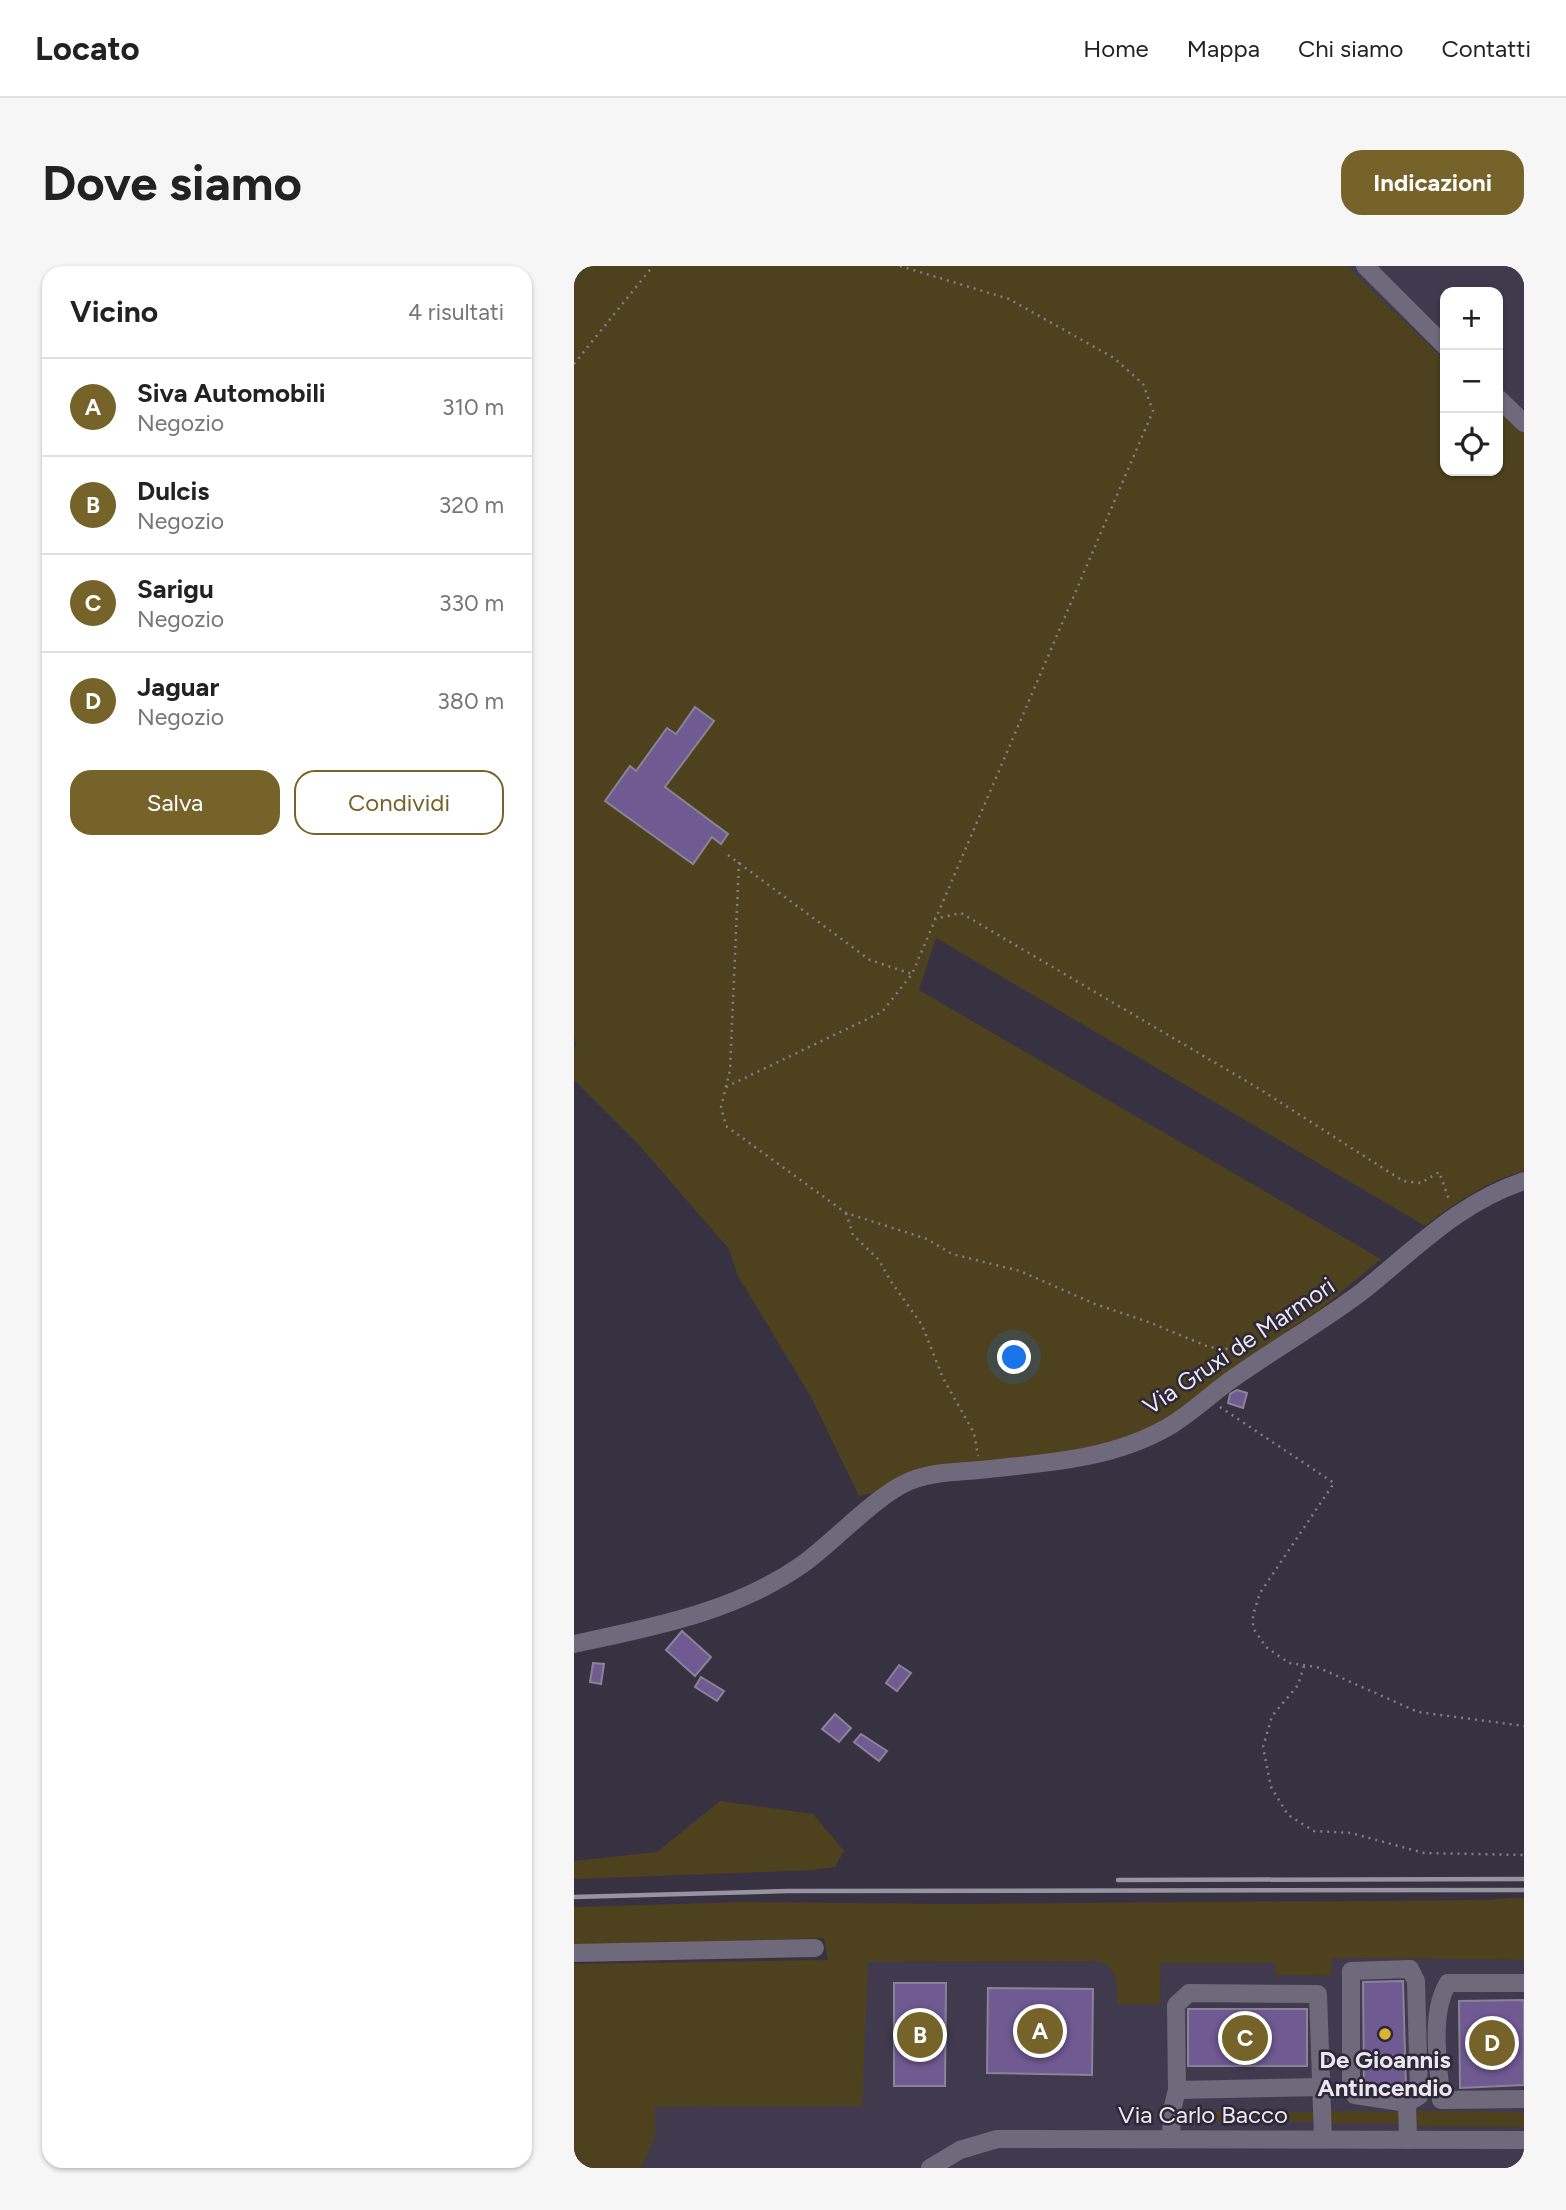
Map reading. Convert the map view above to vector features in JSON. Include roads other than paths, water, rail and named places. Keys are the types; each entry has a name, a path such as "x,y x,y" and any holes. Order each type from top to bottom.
{"street":[{"path":"1366,266 1440,341"},
{"path":"1503,403 1524,423"},
{"name":"Via Gruxi de Marmori","path":"574,1644 690,1617 739,1599 803,1563 908,1482 928,1475 1056,1461 1111,1451 1142,1441 1170,1426 1233,1378 1364,1290 1441,1224 1481,1199 1524,1181"},
{"path":"574,1953 816,1948"},
{"path":"1410,1969 1416,1981 1419,2096 1407,2103 1355,2095 1352,2081 1351,1971 1410,1969"},
{"path":"1524,1983 1448,1983 1442,1993 1437,2015 1441,2100 1524,2099"},
{"path":"1171,2139 1172,2110 1177,2090 1176,2005 1189,1993 1318,1994 1323,2139"},
{"path":"1177,2090 1320,2087"},
{"path":"1407,2103 1408,2140"},
{"name":"Via Carlo Bacco","path":"930,2168 960,2150 997,2139 1524,2140"}],"railway":[{"path":"1118,1880 1524,1879"},
{"path":"574,1897 787,1891 1524,1890"}],"place":[{"name":"Siva Automobili","path":"1040,2031"},
{"name":"De Gioannis Antincendio","path":"1385,2034"},
{"name":"Dulcis","path":"920,2035"},
{"name":"Sarigu","path":"1245,2038"},
{"name":"Jaguar","path":"1492,2043"}]}
